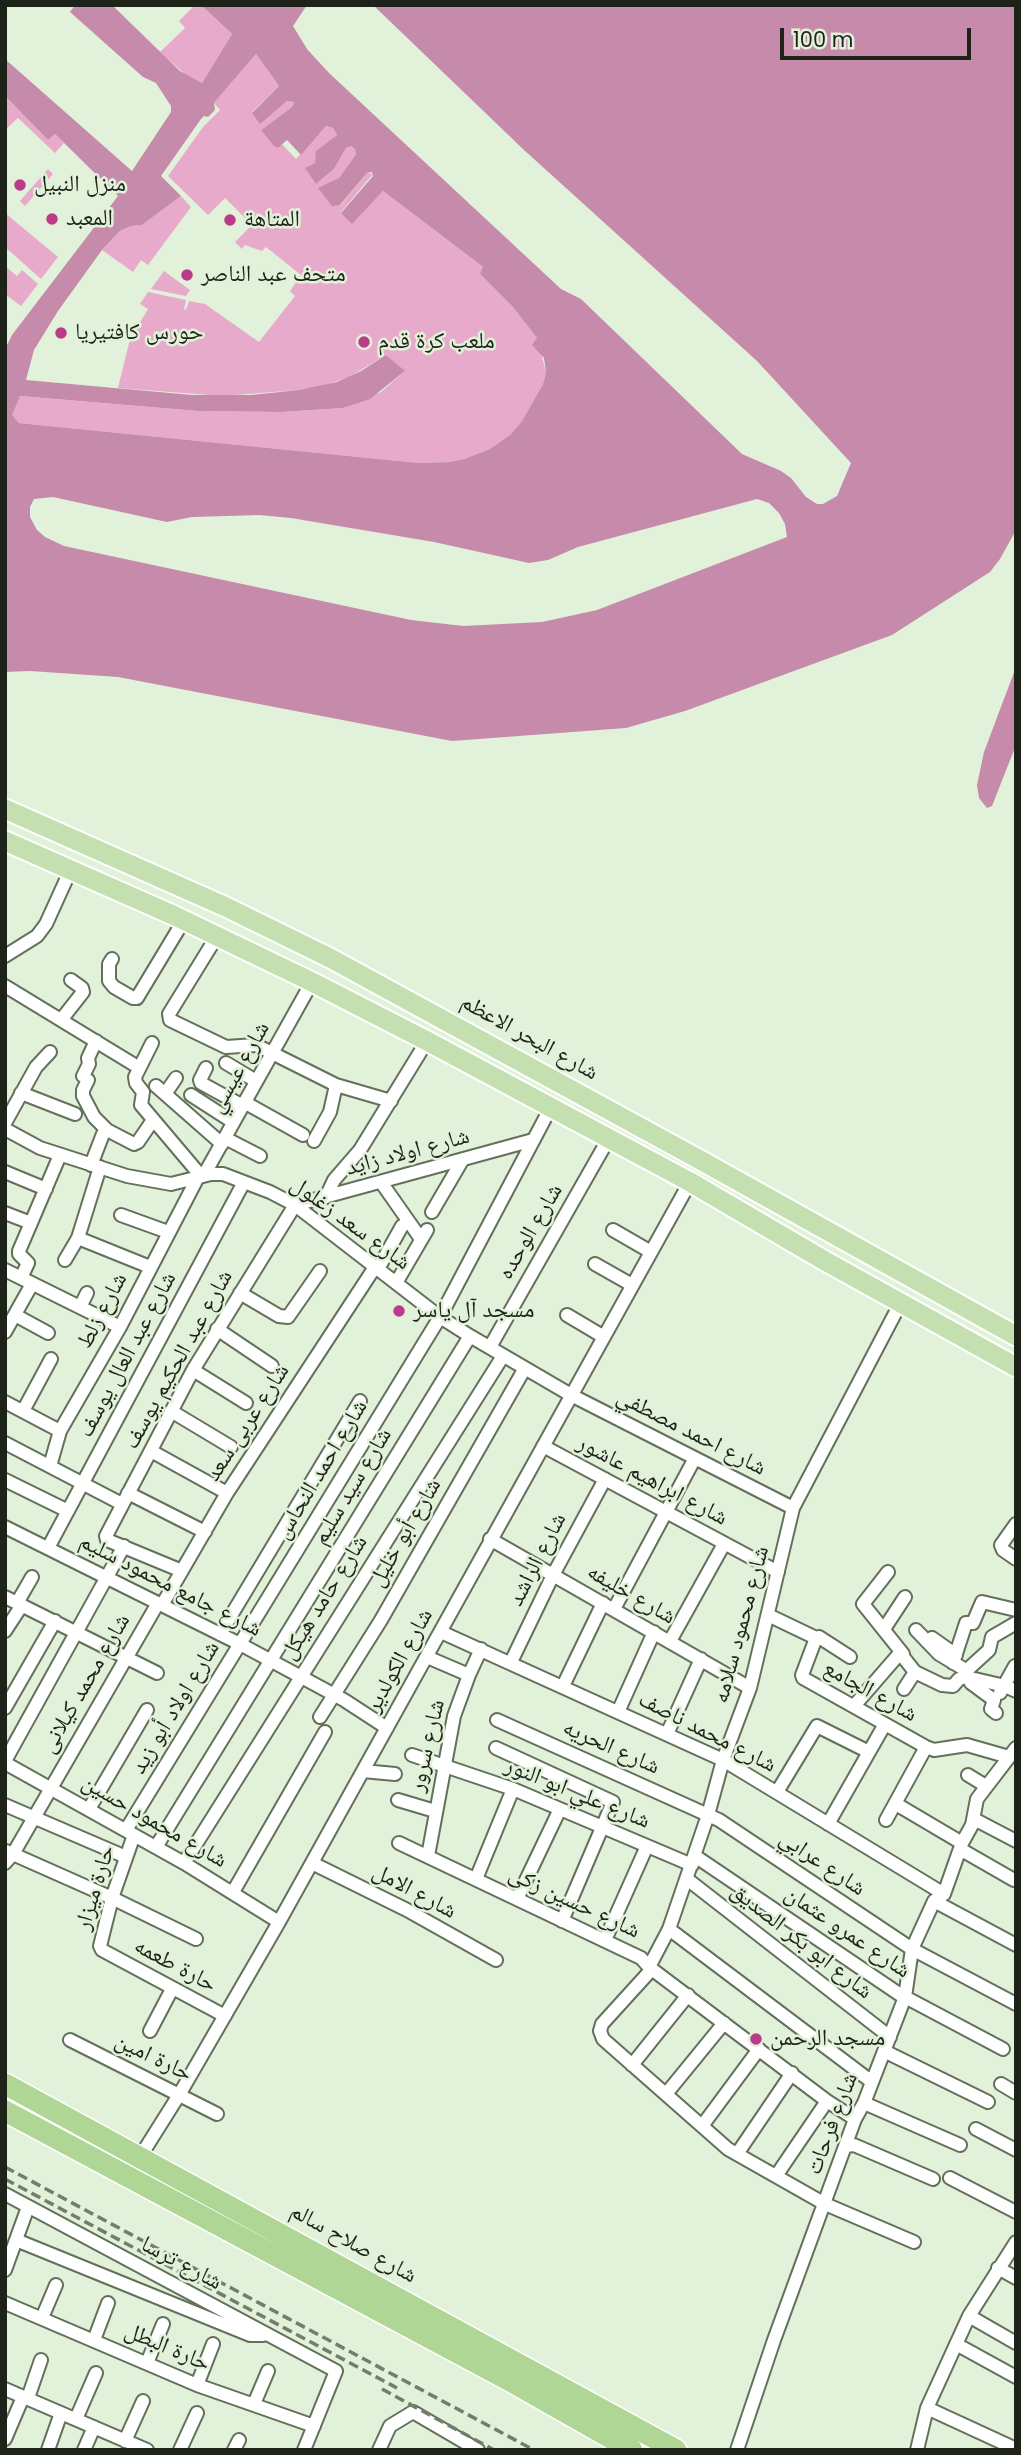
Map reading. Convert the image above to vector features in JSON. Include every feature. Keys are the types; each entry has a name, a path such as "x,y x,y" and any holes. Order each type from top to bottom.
{"highway":[{"name":"شارع صلاح سالم","path":"5,2084 140,2157 418,2320 632,2450"},
{"name":"شارع صلاح سالم","path":"5,2111 676,2450"}],"main road":[{"name":"شارع البحر الاعظم","path":"5,809 214,902 330,958 1016,1336"},
{"path":"5,841 184,920 426,1041 690,1182 900,1304 1016,1367"}],"street":[{"path":"5,956 37,936 46,924 71,869"},
{"path":"112,959 108,964 109,981 114,987 137,998 184,920"},
{"path":"217,936 168,1018 226,1048 256,1045 336,1085 391,1101"},
{"path":"61,1020 83,992 82,988 71,980"},
{"name":"شارع عيسي","path":"201,1176 312,982"},
{"path":"5,986 133,1064"},
{"path":"96,1041 83,1090 83,1096 94,1117 107,1130 134,1143 138,1142 153,1120"},
{"path":"326,1197 334,1180 360,1150 426,1041"},
{"path":"152,1043 135,1080 143,1092 141,1105 201,1176"},
{"path":"5,1123 36,1067 50,1052"},
{"path":"226,1063 256,1081"},
{"path":"206,1068 201,1083 308,1138 330,1112 336,1085"},
{"path":"176,1078 161,1090 223,1141 260,1156"},
{"path":"21,1093 75,1114"},
{"path":"191,1095 233,1122"},
{"name":"شارع احمد النحاس","path":"240,1644 440,1317 551,1107"},
{"name":"شارع سعد زغلول","path":"5,1129 60,1156 127,1176 172,1184 201,1176 223,1174 295,1205 440,1317 571,1395"},
{"path":"65,1260 78,1238 103,1134 107,1130"},
{"name":"شارع الوحده","path":"490,1347 609,1139"},
{"name":"شارع اولاد زايد","path":"295,1205 533,1140"},
{"path":"5,1332 15,1315 27,1281 28,1263 19,1251 60,1156"},
{"path":"432,1212 463,1159"},
{"path":"5,1172 46,1189"},
{"name":"شارع زلط","path":"50,1466 60,1431 120,1327 168,1232 201,1176"},
{"name":"شارع عبد العال يوسف","path":"48,1548 244,1182"},
{"path":"381,1182 424,1235 396,1283"},
{"name":"شارع الكولدير","path":"140,2157 279,1922 690,1182"},
{"name":"شارع عبد الحكيم يوسف","path":"124,1546 106,1538 125,1499 193,1370 295,1205"},
{"path":"5,1213 32,1223"},
{"path":"121,1214 168,1232"},
{"name":"شارع عربى سعد","path":"160,1604 227,1493 402,1226"},
{"path":"613,1230 651,1252"},
{"path":"78,1238 150,1267"},
{"path":"595,1264 632,1285"},
{"path":"6,1271 120,1327"},
{"path":"240,1293 279,1316 288,1317 320,1271"},
{"path":"80,1307 87,1293"},
{"name":"شارع محمود سلامه","path":"632,2065 602,2037 602,2024 650,1968 669,1929 694,1860 723,1760 750,1688 793,1508 900,1304"},
{"path":"15,1315 48,1333"},
{"path":"567,1315 604,1337"},
{"path":"217,1329 272,1366"},
{"name":"شارع سيد سليم","path":"156,1847 470,1336"},
{"name":"شارع حامد هيكل","path":"184,1863 503,1356"},
{"path":"23,1411 51,1359"},
{"name":"شارع أبو خليل","path":"320,1717 381,1620 525,1368"},
{"path":"193,1370 246,1402"},
{"name":"شارع احمد مصطفي","path":"571,1395 793,1508"},
{"path":"220,1634 360,1401"},
{"path":"5,1402 60,1431"},
{"path":"171,1410 230,1447"},
{"path":"5,1443 83,1484 205,1532"},
{"name":"شارع ابراهيم عاشور","path":"542,1446 778,1572"},
{"path":"151,1451 227,1493"},
{"path":"563,1686 695,1458"},
{"name":"شارع الراشد","path":"511,1662 553,1575 606,1479"},
{"path":"5,1480 68,1511"},
{"path":"1016,1524 1001,1545 1003,1550 1016,1559"},
{"name":"شارع جامع محمود سليم","path":"5,1527 240,1644 334,1695 387,1728"},
{"name":"شارع خليفه","path":"490,1539 750,1688"},
{"path":"670,1641 724,1544"},
{"path":"5,1762 124,1546 182,1571"},
{"path":"888,1572 863,1604 903,1654 906,1662 915,1672 933,1682 950,1686 989,1650 992,1637 1016,1623"},
{"path":"5,1631 15,1601 32,1577"},
{"path":"884,1629 905,1597"},
{"path":"15,1601 156,1673"},
{"path":"955,1659 966,1623 973,1622 982,1602 1016,1610"},
{"name":"شارع محمد كيلانى","path":"8,1856 160,1604"},
{"name":"شارع الجامع","path":"768,1615 816,1638 802,1677 885,1724 934,1750 968,1745 1012,1753"},
{"path":"5,1708 55,1621"},
{"path":"916,1630 933,1649 955,1659"},
{"name":"شارع محمد ناصف","path":"441,1632 723,1760 1016,1945"},
{"path":"618,1712 654,1632"},
{"path":"816,1638 850,1657"},
{"path":"932,1638 955,1659 995,1707 1010,1689 1015,1666"},
{"name":"شارع اولاد أبو زيد","path":"130,1833 240,1644"},
{"name":"شارع سرور","path":"428,1856 454,1716 468,1675 481,1649"},
{"path":"854,1706 899,1653 903,1654"},
{"path":"427,1657 468,1675"},
{"path":"667,1734 701,1659"},
{"path":"904,1689 915,1672"},
{"path":"966,1674 1010,1689"},
{"path":"89,1809 147,1710"},
{"name":"شارع الحريه","path":"497,1720 708,1815"},
{"path":"828,1824 885,1724"},
{"path":"777,1792 817,1726 869,1752"},
{"path":"233,1892 325,1732"},
{"path":"887,1821 926,1747"},
{"path":"496,1748 612,1801 603,1828 562,1920"},
{"name":"شارع فرحات","path":"737,2450 855,2119 864,2103 905,1997 912,1949 939,1898 974,1819 977,1799 1012,1753"},
{"name":"شارع علي ابو النور","path":"412,1755 513,1789 647,1846 694,1860"},
{"name":"شارع محمود حسين","path":"5,1762 184,1863 279,1922"},
{"path":"363,1771 395,1774"},
{"path":"968,1775 986,1786"},
{"path":"476,1880 513,1789"},
{"path":"398,1800 435,1811"},
{"path":"895,1804 1015,1879"},
{"path":"5,1805 126,1857"},
{"path":"517,1899 560,1809"},
{"name":"شارع عرابي","path":"708,1815 912,1949 1016,2004"},
{"path":"974,1819 1016,1841"},
{"name":"حارة ميزار","path":"105,1952 100,1946 126,1857 130,1833"},
{"name":"شارع حسين زكى","path":"399,1843 641,1958 650,1968 827,2101 855,2119"},
{"path":"605,1940 647,1846"},
{"path":"8,1856 112,1898 196,1939"},
{"name":"شارع عمرو عثمان","path":"694,1860 905,1997 1003,2049"},
{"name":"شارع الامل","path":"312,1863 407,1910 496,1960"},
{"name":"شارع ابو بكر الصديق","path":"687,1879 890,2038"},
{"path":"669,1929 872,2082"},
{"name":"حارة طعمه","path":"105,1952 225,2016"},
{"path":"150,2031 172,1989"},
{"path":"688,1995 632,2065 737,2154 825,2204 914,2242"},
{"path":"666,2094 724,2023"},
{"name":"حارة امين","path":"70,2040 217,2114"},
{"path":"702,2126 759,2049"},
{"path":"884,2051 988,2102"},
{"path":"737,2154 792,2073"},
{"path":"1001,2084 1016,2093"},
{"path":"776,2175 827,2101"},
{"path":"864,2103 960,2144"},
{"path":"976,2129 1016,2150"},
{"path":"846,2146 854,2145 933,2179"},
{"path":"950,2178 1016,2212"},
{"name":"شارع ترسا","path":"5,2194 336,2371 314,2426"},
{"path":"5,2270 28,2207"},
{"path":"16,2240 250,2335 266,2334"},
{"path":"917,2450 927,2408 969,2316 1016,2242"},
{"path":"998,2268 1016,2278"},
{"path":"42,2318 56,2285"},
{"name":"حارة البطل","path":"5,2303 197,2385 314,2426"},
{"path":"94,2340 108,2303"},
{"path":"969,2316 1016,2343"},
{"path":"147,2363 163,2324"},
{"path":"197,2385 213,2344"},
{"path":"956,2344 1016,2377"},
{"path":"5,2440 41,2360"},
{"path":"254,2404 268,2371"},
{"path":"76,2420 96,2373"},
{"path":"5,2389 147,2450"},
{"path":"125,2441 143,2401"},
{"path":"927,2408 1016,2449"},
{"path":"379,2450 390,2427 413,2412 478,2450"},
{"path":"48,2450 61,2413"},
{"path":"180,2450 197,2413"},
{"path":"304,2450 314,2426"},
{"path":"84,2450 94,2427"}],"shaded area":[{"path":"75,5 112,5 180,71 202,83 232,34 201,5 307,5 293,26 307,49 329,73 561,289 581,299 742,454 781,471 791,478 806,497 817,504 823,504 837,496 851,463 757,361 524,150 373,5 1016,5 1016,530 1000,559 990,572 892,635 685,711 626,728 452,741 118,677 30,671 5,672 5,349 12,335 118,196 55,134 48,140 5,96 5,59 132,171 171,112 171,106 156,83 143,77 70,12","holes":["256,54 279,86 252,113 260,124 287,101 294,102 292,107 261,130 274,146 278,148 287,140 301,155 326,126 333,128 337,135 316,151 315,163 305,168 316,184 334,169 346,148 351,146 355,149 356,154 339,178 318,188 332,206 340,205 367,173 372,172 373,176 341,213 352,224 383,191 483,267 480,274 512,306 537,338 532,345 544,358 546,372 543,384 522,421 511,434 490,449 449,462 419,463 19,423 12,415 20,396 198,411 281,412 343,408 370,399 405,371 386,355 337,382 299,390 251,395 192,395 26,380 34,350 102,250 120,231 142,225 181,196 161,176 201,119 208,117 215,110 214,103","53,497 167,522 192,517 259,515 291,518 434,542 529,563 548,560 578,547 757,499 769,503 779,513 785,524 787,537 597,610 542,622 463,626 411,620 64,546 45,537 37,530 30,517 30,507 34,499"]},
{"path":"195,5 201,5 232,34 202,83 186,75 160,52 185,28 179,21"},
{"path":"256,54 279,86 252,112 260,123 287,101 294,102 292,107 261,130 278,148 282,144 296,159 326,126 333,128 337,135 317,151 315,163 306,169 317,183 334,169 346,148 351,146 355,149 356,154 339,178 325,186 340,206 367,173 373,174 341,212 352,223 383,191 484,268 480,274 512,306 537,338 546,372 543,384 522,421 511,434 490,449 449,462 419,463 19,423 11,415 19,396 198,411 281,412 343,408 381,392 404,372 386,355 349,377 323,386 299,390 222,396 118,388 130,339 148,309 140,304 148,292 186,300 186,310 189,301 205,304 259,342 295,296 290,291 301,275 266,247 262,251 245,245 242,249 235,242 252,225 225,198 208,215 168,176 203,127 220,110 214,103"},
{"path":"5,96 48,140 55,134 64,143 55,153 18,118 5,130"},
{"path":"48,169 53,174 25,206 20,201"},
{"path":"181,196 191,207 148,265 141,260 133,272 102,250 120,231 142,225"},
{"path":"5,213 58,257 41,279 5,247"},
{"path":"5,266 17,276 22,270 38,284 21,306 5,294"},
{"path":"164,271 190,290 186,296 151,289"},
{"path":"1016,667 1016,745 992,806 987,808 979,798 977,785 984,752"}],"railway":[{"path":"5,2167 534,2450"},
{"path":"5,2179 397,2388"},
{"path":"382,2389 494,2450"}],"place":[{"name":"منزل النبيل","path":"20,185"},
{"name":"المعبد","path":"52,219"},
{"name":"المتاهة","path":"230,220"},
{"name":"متحف عبد الناصر","path":"187,275"},
{"name":"حورس كافتيريا","path":"61,333"},
{"name":"ملعب كرة قدم","path":"364,342"},
{"name":"مسجد آل ياسر","path":"399,1311"},
{"name":"مسجد الرحمن","path":"756,2039"}]}
